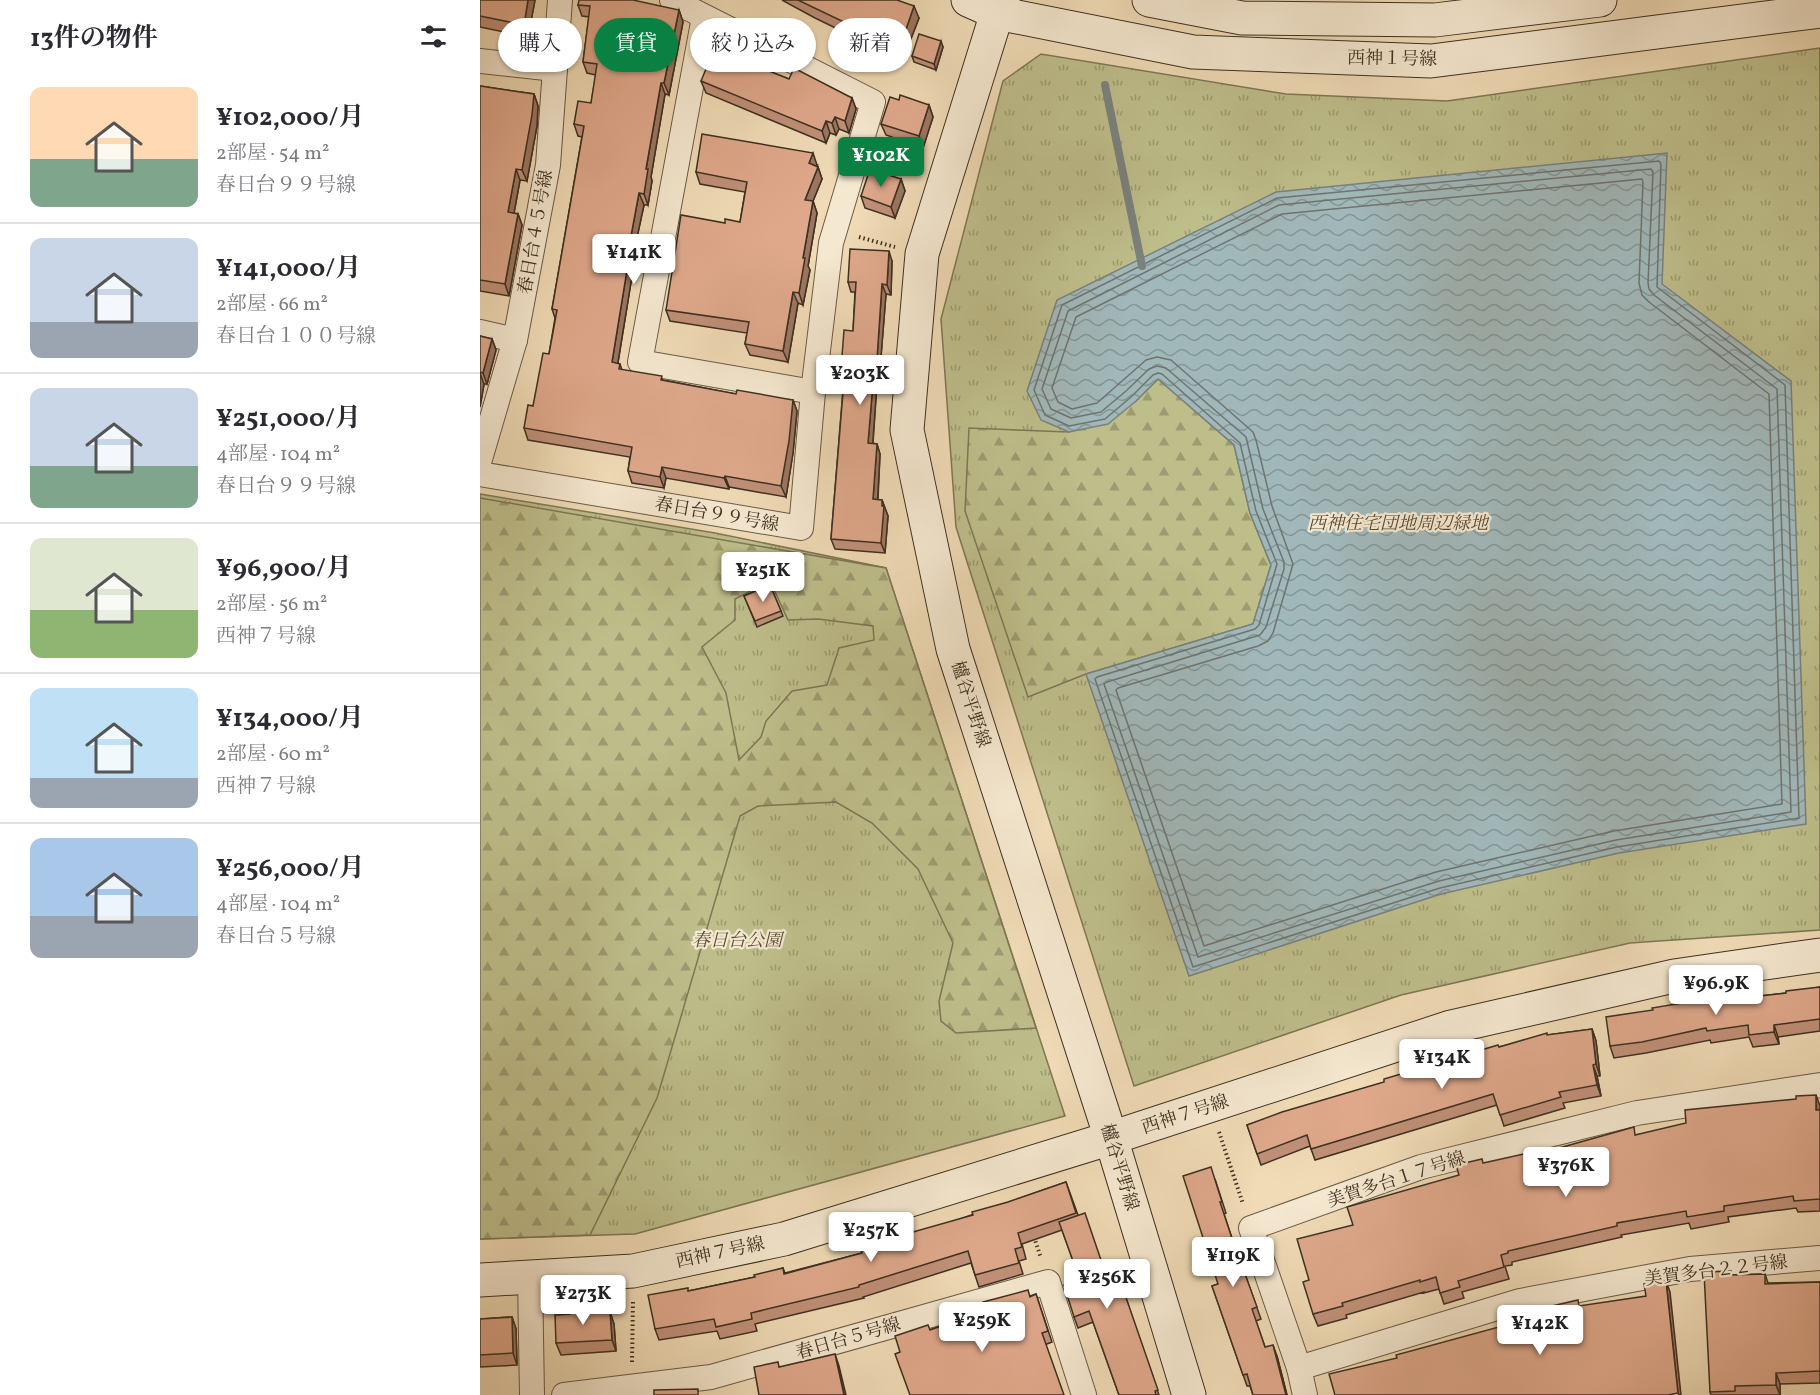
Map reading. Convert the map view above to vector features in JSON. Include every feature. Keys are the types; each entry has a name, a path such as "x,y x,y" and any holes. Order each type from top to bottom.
{"street":[{"name":"春日台４５号線","path":"559,18 560,0"},
{"name":"春日台９９号線","path":"480,474 801,528 813,392 831,243 873,102 672,0"},
{"path":"1149,0 1242,18 1435,20 1600,0"},
{"name":"西神１号線","path":"989,4 1193,52 1431,61 1820,11"},
{"name":"櫨谷平野線","path":"989,4 922,254 907,430 953,650 1111,1138 1189,1395"},
{"path":"704,17 640,362 813,392"},
{"path":"480,61 498,63"},
{"name":"春日台４５号線","path":"480,459 515,340 548,165 555,72"},
{"path":"480,332 515,340"},
{"name":"西神７号線","path":"480,1280 633,1271 784,1239 1111,1138 1451,1027 1674,976 1820,955"},
{"name":"美賀多台１７号線","path":"1251,1228 1421,1167 1637,1113 1820,1085"},
{"path":"1251,1228 1299,1368 1305,1395"},
{"name":"美賀多台２２号線","path":"1299,1368 1520,1301 1690,1269 1820,1258"},
{"path":"530,1278 532,1395"},
{"path":"1048,1282 1084,1395"},
{"name":"春日台５号線","path":"564,1395 711,1386 1048,1282"}],"path":[{"path":"835,231 922,254"},
{"path":"1210,1106 1251,1228"},
{"path":"1034,1236 1048,1282"},
{"path":"632,1391 633,1271"}],"green space":[{"name":"西神住宅団地周辺緑地","path":"1820,48 1820,930 1630,943 1401,995 1134,1086 956,527 941,319 1003,81 1041,54 1286,94 1447,101"},
{"path":"1158,379 1234,445 1250,513 1271,565 1253,624 1086,674 1028,697 965,511 969,428 1069,432 1136,401"},
{"name":"春日台公園","path":"480,494 715,533 886,568 1065,1116 635,1234 480,1239"},
{"name":"春日台公園","path":"480,498 886,568 1036,1028 956,1033 941,1021 939,1001 953,943 918,869 872,823 836,802 758,806 740,816 657,1098 590,1235 480,1239","holes":["770,581 788,620 818,619 873,626 874,640 839,648 827,685 792,691 766,721 761,737 739,760 726,693 702,647 735,620 735,599"]}],"water":[{"path":"1667,153 1662,284 1791,381 1806,824 1619,853 1441,894 1189,976 1086,674 1253,624 1271,565 1250,513 1234,445 1158,379 1108,424 1069,432 1041,420 1027,391 1057,300 1276,192"}],"building":[{"path":"480,0 528,0 525,18 498,20 480,16"},
{"path":"579,0 633,0 679,10 677,18 594,18 594,64 583,62 590,6 578,5"},
{"path":"798,0 897,0 914,6 910,18 835,18"},
{"path":"919,34 941,41 934,64 912,56"},
{"path":"596,72 666,72 664,83 661,83 646,169 648,169 644,194 639,193 631,236 638,237 634,259 629,258 612,362 620,364 619,369 662,376 661,380 736,394 737,390 793,400 781,486 662,467 660,477 628,471 632,447 524,428 528,405 533,406 543,353 549,354 557,310 552,309 584,126 574,124 578,101 591,103"},
{"path":"705,72 771,72 789,79 792,72 802,72 852,98 845,121 835,117 832,123 826,121 822,131 701,81"},
{"path":"480,86 534,94 522,170 516,169 508,212 518,214 505,284 480,280"},
{"path":"900,95 929,105 919,136 881,124 890,97 899,100"},
{"path":"702,134 813,153 809,163 818,167 805,200 813,201 803,258 805,258 799,293 793,292 783,351 745,344 749,322 666,310 681,215 725,223 725,219 740,222 747,182 696,172"},
{"path":"870,169 901,179 891,207 861,196"},
{"path":"850,249 889,251 887,285 882,284 868,443 877,444 873,499 882,500 882,506 884,506 881,543 831,539 846,356 842,356 844,330 853,331 856,282 848,282"},
{"path":"480,336 492,339 483,373 480,372"},
{"path":"770,585 781,611 755,621 744,596"},
{"path":"1820,987 1820,1019 1774,1025 1774,1032 1749,1035 1748,1025 1707,1031 1706,1028 1642,1042 1610,1046 1606,1017 1688,1002 1732,996 1732,999 1786,993 1786,991"},
{"path":"1592,1029 1596,1064 1593,1065 1597,1085 1559,1092 1561,1097 1500,1115 1493,1094 1311,1149 1307,1135 1257,1154 1247,1125 1282,1112 1384,1082 1384,1079 1498,1045 1499,1047 1547,1033 1547,1035"},
{"path":"1816,1095 1816,1110 1820,1110 1820,1199 1794,1201 1793,1196 1724,1206 1724,1211 1687,1217 1686,1211 1617,1223 1617,1226 1508,1251 1501,1255 1504,1267 1458,1281 1460,1287 1440,1293 1436,1277 1342,1303 1343,1306 1313,1314 1303,1282 1309,1280 1297,1239 1353,1225 1347,1207 1459,1175 1456,1165 1482,1159 1483,1163 1533,1152 1534,1155 1634,1127 1635,1135 1686,1123 1685,1110"},
{"path":"1211,1167 1222,1202 1220,1202 1257,1307 1252,1309 1265,1347 1273,1345 1286,1395 1253,1395 1247,1374 1243,1375 1212,1286 1218,1284 1183,1176"},
{"path":"1066,1182 1076,1213 1018,1233 1022,1247 1015,1249 1019,1263 975,1275 968,1251 859,1285 859,1287 751,1313 752,1319 716,1327 714,1319 655,1329 648,1295 688,1288 688,1291 755,1277 754,1275 783,1268 784,1274 862,1253 860,1247 973,1215 972,1212"},
{"path":"1085,1213 1102,1263 1113,1260 1158,1390 1155,1391 1156,1395 1119,1395 1089,1311 1074,1317 1064,1285 1071,1283 1068,1275 1077,1272 1059,1222"},
{"path":"1731,1271 1731,1275 1765,1274 1765,1284 1820,1282 1820,1371 1776,1373 1776,1385 1735,1386 1735,1391 1710,1392 1704,1272"},
{"path":"1666,1281 1678,1393 1668,1395 1335,1395 1329,1374 1397,1358 1396,1355 1499,1327 1498,1320 1526,1312 1578,1300 1579,1306 1646,1296 1644,1284"},
{"path":"1028,1290 1030,1297 1036,1294 1048,1331 1042,1333 1064,1395 910,1395 895,1354 900,1352 895,1336 928,1325 930,1330 986,1310 983,1302"},
{"path":"597,1307 598,1313 610,1312 612,1340 556,1343 555,1315 570,1314 569,1309"},
{"path":"512,1317 513,1353 480,1355 480,1319"},
{"path":"835,1354 844,1395 759,1395 754,1367 778,1362 779,1367"},
{"path":"698,1389 698,1395 654,1395 654,1390"}],"waterway":[{"path":"1105,85 1142,266"}]}
